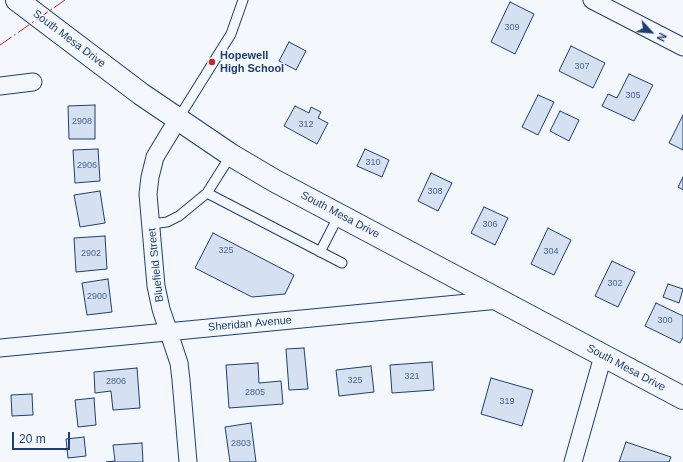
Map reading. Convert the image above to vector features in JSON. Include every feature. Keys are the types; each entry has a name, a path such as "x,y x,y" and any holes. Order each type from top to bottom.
{"main road":[{"name":"South Mesa Drive","path":"17,0 141,94 231,155 275,181 683,398"}],"street":[{"path":"592,0 683,47"},
{"path":"0,86 33,82"},
{"name":"Bluefield Street","path":"178,119 155,157 148,194 156,286 161,309 179,363 188,462"},
{"name":"Sheridan Avenue","path":"0,348 499,300"},
{"path":"573,462 603,356"}],"lane":[{"path":"178,119 232,34 244,0"},
{"path":"151,224 167,222 179,216 207,193 231,155"},
{"path":"207,193 342,263"},
{"path":"320,252 339,215"}],"building":[{"path":"510,2 534,14 515,54 491,42"},
{"path":"289,42 306,51 296,70 279,61"},
{"path":"571,46 605,63 593,88 559,71"},
{"path":"629,74 653,85 634,121 602,106 608,94 617,98"},
{"path":"538,95 554,102 538,135 522,127"},
{"path":"95,105 95,139 69,139 68,106"},
{"path":"295,106 309,113 311,107 321,112 318,118 328,123 317,144 284,126"},
{"path":"560,111 579,120 569,141 550,131"},
{"path":"683,115 683,150 669,143"},
{"path":"98,149 100,181 75,183 73,150"},
{"path":"365,149 389,160 382,177 357,166"},
{"path":"431,173 452,183 438,211 418,201"},
{"path":"683,177 683,190 678,187"},
{"path":"100,191 105,223 80,227 74,195"},
{"path":"484,207 508,218 495,245 471,233"},
{"path":"548,228 571,240 554,275 531,264"},
{"path":"213,233 294,275 285,294 252,297 195,268"},
{"path":"105,236 107,269 76,272 74,238"},
{"path":"612,261 635,272 618,307 595,296"},
{"path":"108,279 112,312 87,315 82,283"},
{"path":"668,284 683,289 679,303 663,297"},
{"path":"656,303 683,316 683,337 680,343 645,326"},
{"path":"304,348 308,389 289,390 286,349"},
{"path":"432,362 434,390 392,393 390,365"},
{"path":"258,363 259,383 281,381 283,404 229,408 226,365"},
{"path":"371,366 374,392 339,396 336,370"},
{"path":"137,368 140,408 113,410 111,391 95,393 94,372"},
{"path":"491,378 533,390 522,426 481,414"},
{"path":"32,394 33,415 12,416 11,395"},
{"path":"94,398 96,425 78,427 75,400"},
{"path":"251,423 256,462 230,462 225,427"},
{"path":"84,437 86,456 68,458 66,439"},
{"path":"626,442 671,457 669,462 619,462"},
{"path":"142,443 143,462 106,462 115,461 113,445"}],"power":[{"path":"0,45 65,0"}],"place":[{"name":"Hopewell High School","path":"212,62"}]}
